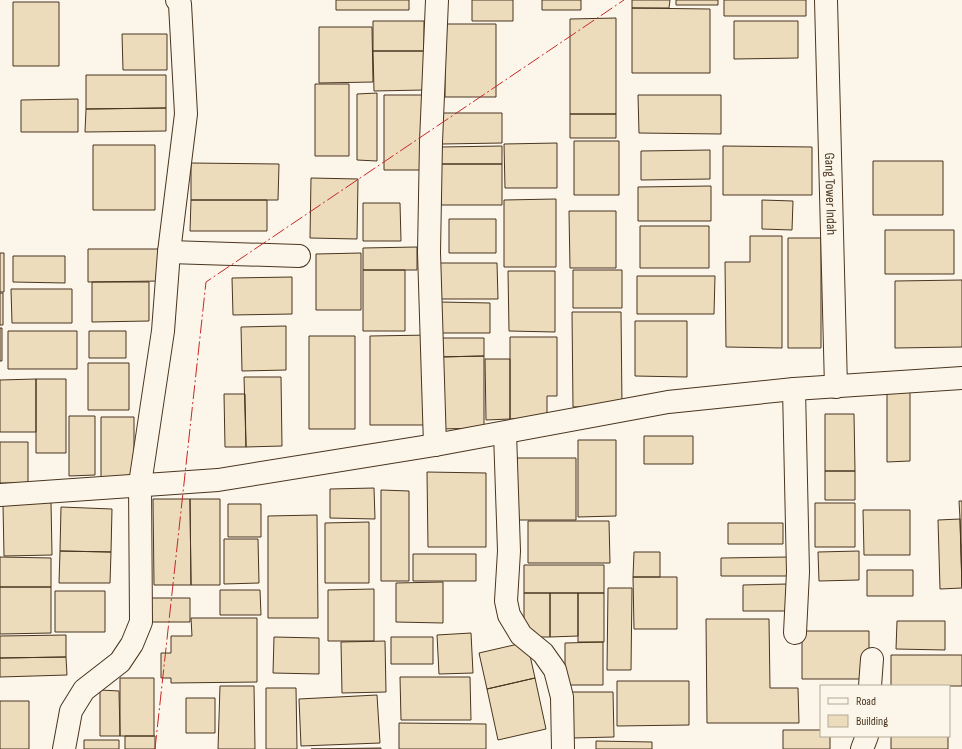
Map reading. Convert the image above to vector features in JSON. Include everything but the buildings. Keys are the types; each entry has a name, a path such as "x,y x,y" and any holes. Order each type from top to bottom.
{"street":[{"path":"64,749 72,711 84,690 120,662 132,644 141,622 140,484 163,331 169,252 186,114 180,4 177,0"},
{"path":"435,446 429,252 431,142 437,0"},
{"name":"Gang Tower Indah","path":"826,0 836,387"},
{"path":"169,252 299,256"},
{"path":"0,495 140,484 218,480 435,446 668,402 794,389 962,378"},
{"path":"794,389 798,572 795,633"},
{"path":"505,433 509,551 506,601 509,615 520,635 543,653 555,670 562,697 563,749"},
{"path":"870,685 872,659"},
{"path":"862,749 867,737"}],"power":[{"path":"155,749 206,282 624,0"}]}
